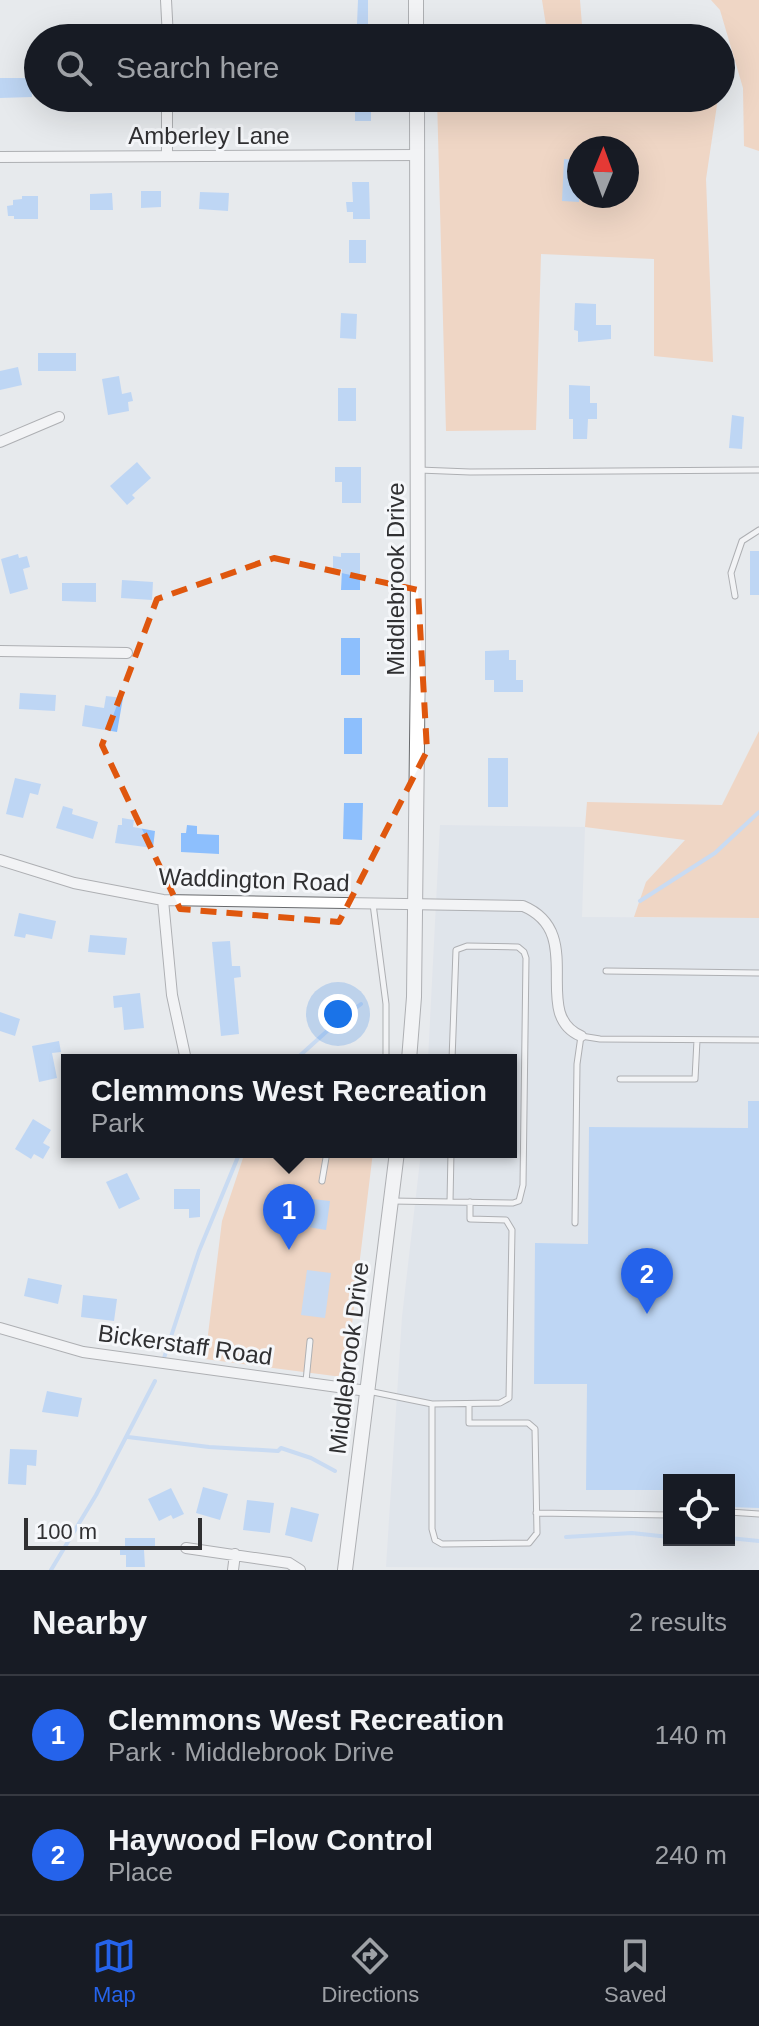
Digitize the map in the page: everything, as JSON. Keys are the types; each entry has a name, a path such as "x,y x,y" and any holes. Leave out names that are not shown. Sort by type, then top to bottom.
{"street":[{"path":"166,0 167,24"},
{"path":"416,0 416,24"},
{"path":"167,112 167,155"},
{"name":"Middlebrook Drive","path":"409,1054 414,997 415,903 417,112"},
{"name":"Amberley Lane","path":"0,157 418,155"},
{"path":"0,442 59,417"},
{"path":"0,651 127,653"},
{"name":"Waddington Road","path":"0,860 74,883 163,900 515,904 538,914 556,942 558,1007 570,1031 581,1036"},
{"path":"163,900 168,968 185,1054"},
{"name":"Middlebrook Drive","path":"345,1570 396,1158"},
{"name":"Bickerstaff Road","path":"0,1328 83,1352 367,1391"},
{"path":"186,1548 289,1563 300,1570"},
{"path":"233,1570 235,1554"}],"lane":[{"path":"418,470 759,470"},
{"path":"735,596 731,573 742,541 759,530"},
{"path":"373,903 386,1004 386,1054"},
{"path":"391,1201 519,1201 526,958 518,947 467,946 456,950 452,1054"},
{"path":"606,971 759,973"},
{"path":"575,1223 577,1064 581,1036 600,1039 759,1040"},
{"path":"620,1079 695,1079 697,1040"},
{"path":"322,1181 326,1158"},
{"path":"450,1202 451,1158"},
{"path":"367,1391 432,1404 500,1403 509,1398 512,1230 508,1222 470,1219 470,1202"},
{"path":"306,1382 310,1341"},
{"path":"432,1404 432,1529 435,1540 442,1544 529,1543 537,1533 535,1429 528,1423 469,1423 469,1404"},
{"path":"735,1512 759,1514"},
{"path":"536,1513 663,1515"}],"highlighted area":[{"path":"274,558 418,590 427,751 339,922 180,909 102,745 157,599"}],"shaded area":[{"path":"542,0 580,0 582,24 546,24"},
{"path":"711,0 759,0 759,151 744,146 743,88 735,61 735,24 724,24 720,10"},
{"path":"437,112 716,112 706,179 713,362 654,356 654,259 541,254 536,430 446,431"},
{"path":"759,731 759,918 634,917 646,882 685,840 585,827 587,802 722,805"},
{"path":"440,825 585,827 582,917 759,918 759,1570 386,1567 402,1317 420,1158 517,1158 517,1054 428,1054"},
{"path":"243,1158 372,1158 347,1365 342,1377 205,1359 222,1221"}],"water":[{"path":"307,1270 331,1273 325,1318 301,1315"}],"building":[{"path":"358,0 368,0 368,24 357,24"},
{"path":"0,78 24,78 24,97 0,98"},
{"path":"355,112 371,112 371,121 355,121"},
{"path":"564,159 567,159 567,201 562,201"},
{"path":"352,182 369,182 370,219 353,219 353,212 347,212 346,202 353,202"},
{"path":"141,191 161,191 161,207 141,208"},
{"path":"200,192 229,193 228,211 199,209"},
{"path":"112,193 113,210 90,210 90,194"},
{"path":"22,196 38,196 38,219 8,216 7,206 13,205 13,200 22,199"},
{"path":"349,240 366,240 366,263 349,263"},
{"path":"575,303 596,304 596,325 611,325 611,339 578,342 578,331 574,330"},
{"path":"341,313 357,314 356,339 340,338"},
{"path":"38,353 76,353 76,371 38,371"},
{"path":"18,367 22,385 0,390 0,371"},
{"path":"119,376 122,394 131,392 133,401 128,402 129,411 108,415 102,379"},
{"path":"569,385 590,386 590,403 597,403 597,419 588,419 587,439 573,439 573,419 569,419"},
{"path":"338,388 356,388 356,421 338,421"},
{"path":"732,415 744,417 742,449 729,448"},
{"path":"137,462 151,478 132,495 135,498 127,505 110,486"},
{"path":"335,467 361,467 361,503 342,503 342,482 335,482"},
{"path":"750,551 759,551 759,595 750,595"},
{"path":"341,553 360,553 360,590 341,590 342,569 333,568 333,556 341,557"},
{"path":"18,554 19,558 27,556 30,567 23,569 28,589 10,594 1,559"},
{"path":"122,580 153,582 152,600 121,598"},
{"path":"62,583 96,583 96,602 62,601"},
{"path":"341,638 360,638 360,675 341,675"},
{"path":"509,650 509,660 516,660 516,680 523,680 523,692 494,692 494,680 485,680 485,651"},
{"path":"20,693 56,695 55,711 19,709"},
{"path":"106,696 123,698 117,732 82,726 85,705 104,708"},
{"path":"344,718 362,718 362,754 344,754"},
{"path":"488,758 508,758 508,807 488,807"},
{"path":"15,778 41,784 38,795 30,793 23,818 6,814"},
{"path":"344,803 363,803 362,840 343,839"},
{"path":"63,806 73,809 72,814 98,822 93,839 56,828"},
{"path":"122,818 134,820 133,827 155,831 153,848 115,843"},
{"path":"187,825 197,826 197,834 219,835 219,854 181,852 181,833 186,833"},
{"path":"19,913 56,921 52,939 26,934 25,938 14,936"},
{"path":"90,935 127,938 125,955 88,952"},
{"path":"230,941 232,966 240,966 241,977 234,978 239,1034 221,1036 212,942"},
{"path":"140,993 144,1028 124,1030 122,1007 114,1008 113,996"},
{"path":"0,1012 20,1019 15,1036 0,1031"},
{"path":"59,1041 61,1052 52,1053 57,1078 39,1082 32,1046"},
{"path":"748,1101 759,1101 759,1508 735,1507 735,1474 663,1474 663,1490 586,1490 587,1384 534,1384 535,1243 588,1244 589,1127 748,1128"},
{"path":"33,1119 51,1130 43,1143 50,1147 43,1159 34,1154 31,1159 15,1149"},
{"path":"127,1173 140,1199 119,1209 106,1182"},
{"path":"174,1189 200,1189 200,1217 189,1218 189,1209 174,1209"},
{"path":"312,1199 330,1201 326,1230 308,1227"},
{"path":"28,1278 62,1285 58,1304 24,1296"},
{"path":"83,1295 117,1299 114,1321 81,1317"},
{"path":"47,1391 82,1398 78,1417 42,1412"},
{"path":"10,1449 37,1450 36,1466 27,1465 26,1485 8,1484"},
{"path":"203,1487 228,1494 220,1520 196,1513"},
{"path":"171,1488 184,1514 173,1519 171,1515 159,1521 148,1499"},
{"path":"247,1500 274,1503 270,1533 243,1530"},
{"path":"291,1507 319,1514 312,1542 285,1535"},
{"path":"125,1538 155,1538 155,1550 144,1550 145,1567 126,1567 126,1555 120,1555 120,1546 125,1546"}],"waterway":[{"path":"640,901 715,853 759,812"},
{"path":"302,1054 361,1004"},
{"path":"164,1358 199,1251 238,1158"},
{"path":"51,1570 96,1495 155,1381"},
{"path":"128,1437 209,1447 278,1451 281,1448 311,1458 335,1471"},
{"path":"566,1537 632,1533 663,1536"},
{"path":"735,1539 759,1541"}],"place":[{"name":"Clemmons West Recreation","path":"289,1250"},
{"name":"Haywood Flow Control","path":"647,1314"}]}
